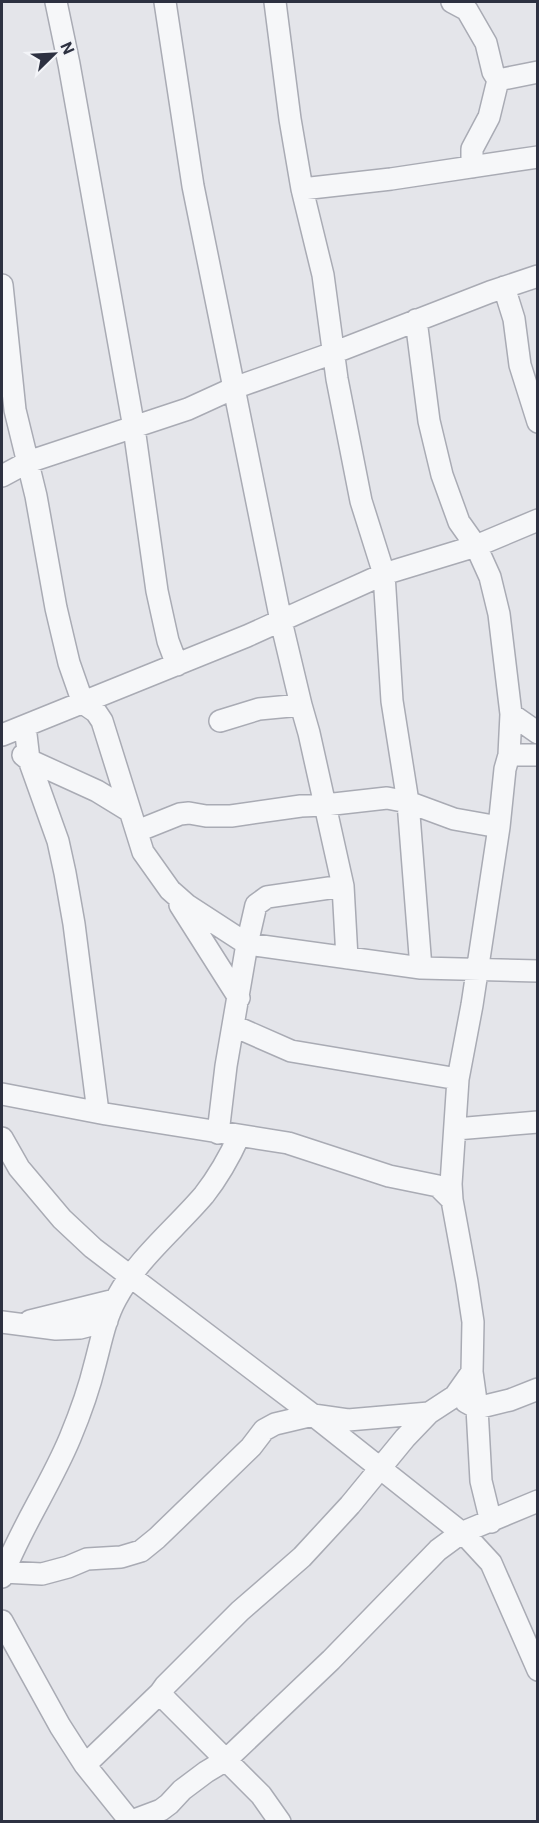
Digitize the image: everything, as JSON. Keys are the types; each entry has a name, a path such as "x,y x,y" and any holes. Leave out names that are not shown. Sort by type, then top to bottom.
{"street":[{"path":"56,2 134,428 157,591 168,641 177,665"},
{"path":"165,2 193,186 281,621 343,886 347,958"},
{"path":"275,2 290,119 302,189 323,275 333,353 361,501 384,574 392,701 408,802 421,968"},
{"path":"452,2 467,10 486,43 493,72 498,80 489,117 472,149 472,167"},
{"path":"498,80 537,72"},
{"path":"302,189 537,157"},
{"path":"2,476 28,462 188,409 234,388 537,276"},
{"path":"2,285 15,410 28,462 69,663 83,703 96,712 102,721 143,852 239,998"},
{"path":"504,287 514,319 520,365 537,422"},
{"path":"416,320 429,421 442,475 459,522 476,546 490,577 499,614 511,714 509,755 458,1079 455,1106 456,1129 447,1186 473,1322 472,1372 477,1408 481,1481 491,1522"},
{"path":"499,827 454,819 408,802 387,798 325,806 301,806 231,816 180,814 146,828 97,791 30,760 2,735 177,665 384,574 476,546 537,520"},
{"path":"220,721 259,709 301,705"},
{"path":"511,714 537,733"},
{"path":"24,726 30,760 58,841 65,873 74,924 98,1112"},
{"path":"509,755 537,755"},
{"path":"343,886 267,897 256,905 226,1066 229,1134 227,1160 204,1194 146,1254 115,1300 71,1437 54,1474 10,1553 2,1574 42,1574 87,1559 121,1557 141,1551 251,1447 264,1430 275,1424 313,1415 348,1420 429,1413"},
{"path":"170,890 202,916 247,944 421,968 537,971"},
{"path":"234,1026 291,1051 458,1079"},
{"path":"2,1094 288,1143 389,1176 447,1186"},
{"path":"456,1129 537,1122"},
{"path":"2,1138 19,1168 62,1219 93,1248 313,1415 484,1553 492,1563 537,1670"},
{"path":"10,1324 115,1300"},
{"path":"10,1324 56,1329 80,1328 107,1321"},
{"path":"80,1328 99,1346"},
{"path":"85,1765 160,1693 206,1643 302,1557 350,1505 405,1438 429,1413 454,1396 472,1372"},
{"path":"454,1396 477,1408 510,1400 537,1389"},
{"path":"2,1621 60,1726 85,1765 129,1821 161,1810 182,1790 226,1760 331,1660 438,1550 461,1533 537,1501"},
{"path":"160,1693 261,1795 280,1821"}]}
